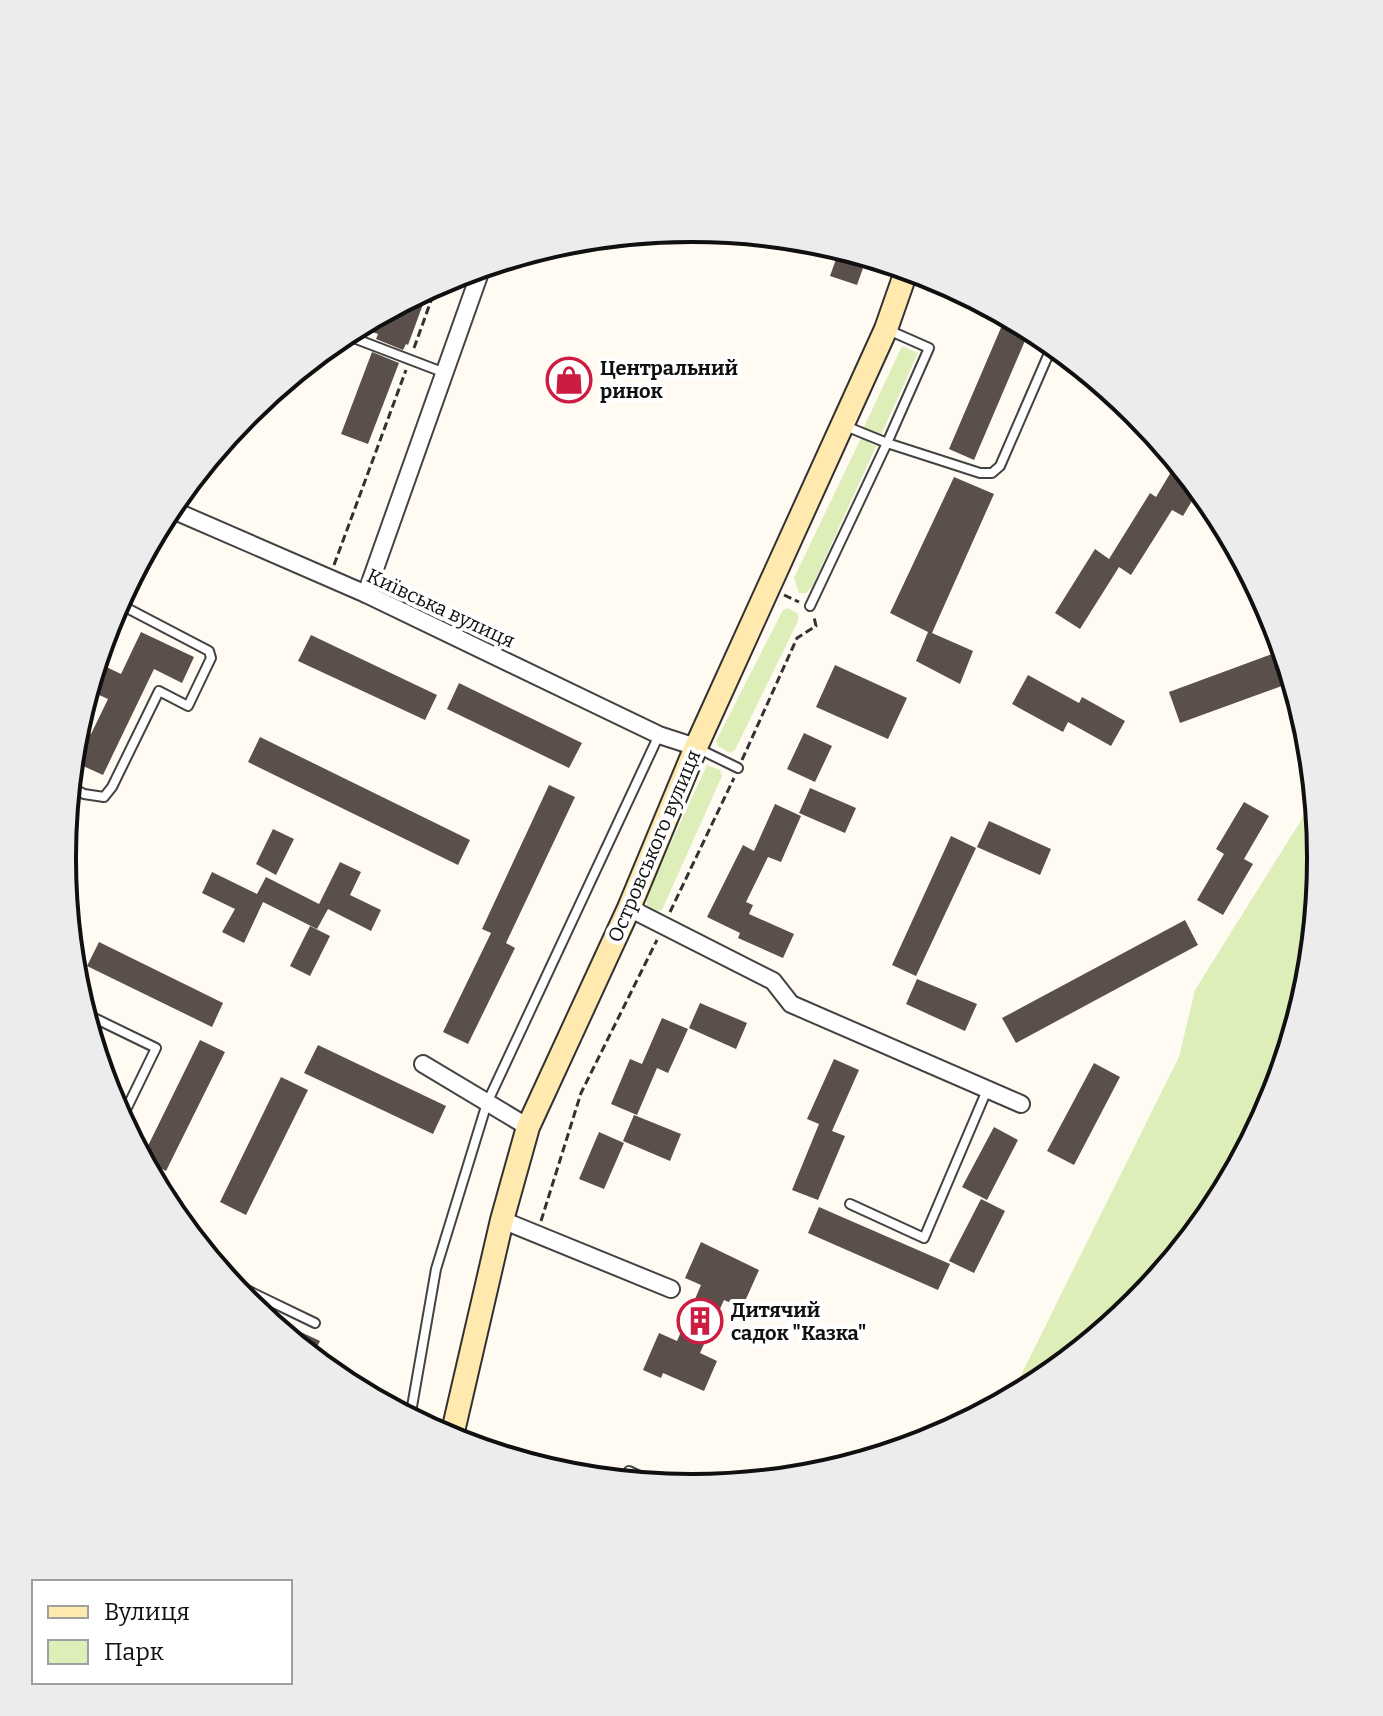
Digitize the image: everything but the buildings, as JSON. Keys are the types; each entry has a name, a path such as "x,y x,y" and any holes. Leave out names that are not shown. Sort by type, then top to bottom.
{"main road":[{"name":"Островського вулиця","path":"454,1426 502,1220 528,1127 629,908 696,747 886,329 903,280"}],"street":[{"path":"366,594 477,281"},
{"name":"Київська вулиця","path":"181,514 366,594 659,735 696,747"},
{"path":"629,908 773,981 791,1004 1021,1104"},
{"path":"423,1064 528,1127"},
{"path":"502,1220 671,1289"}],"lane":[{"path":"810,606 929,348 886,329"},
{"path":"359,340 445,373"},
{"path":"843,424 887,443 980,473 992,473 1000,466 1048,357"},
{"path":"80,792 104,797 112,787 159,691 188,706 211,658 209,651 129,609"},
{"path":"412,1406 436,1269 487,1103 659,735"},
{"path":"696,747 738,768"},
{"path":"98,1020 156,1048 128,1105"},
{"path":"850,1204 924,1238 987,1089"},
{"path":"259,1296 315,1323"}],"path":[{"path":"329,578 431,300"},
{"path":"538,1233 581,1093 663,927 797,638 816,626 810,606 769,589"}],"green space":[{"path":"902,346 918,353 881,435 864,427"},
{"path":"861,438 876,446 812,587 806,593 799,593 794,578"},
{"path":"788,608 798,614 798,621 735,750 730,753 718,746 716,741 783,610"},
{"path":"707,765 720,770 722,776 662,910 653,912 647,905 646,897"},
{"path":"1306,813 1306,898 1295,978 1274,1056 1244,1130 1203,1200 1154,1264 1097,1321 1019,1379 1179,1057 1195,990"}],"place":[{"name":"Центральний ринок","path":"569,380"},
{"name":"Дитячий садок \"Казка\"","path":"700,1321"}]}
